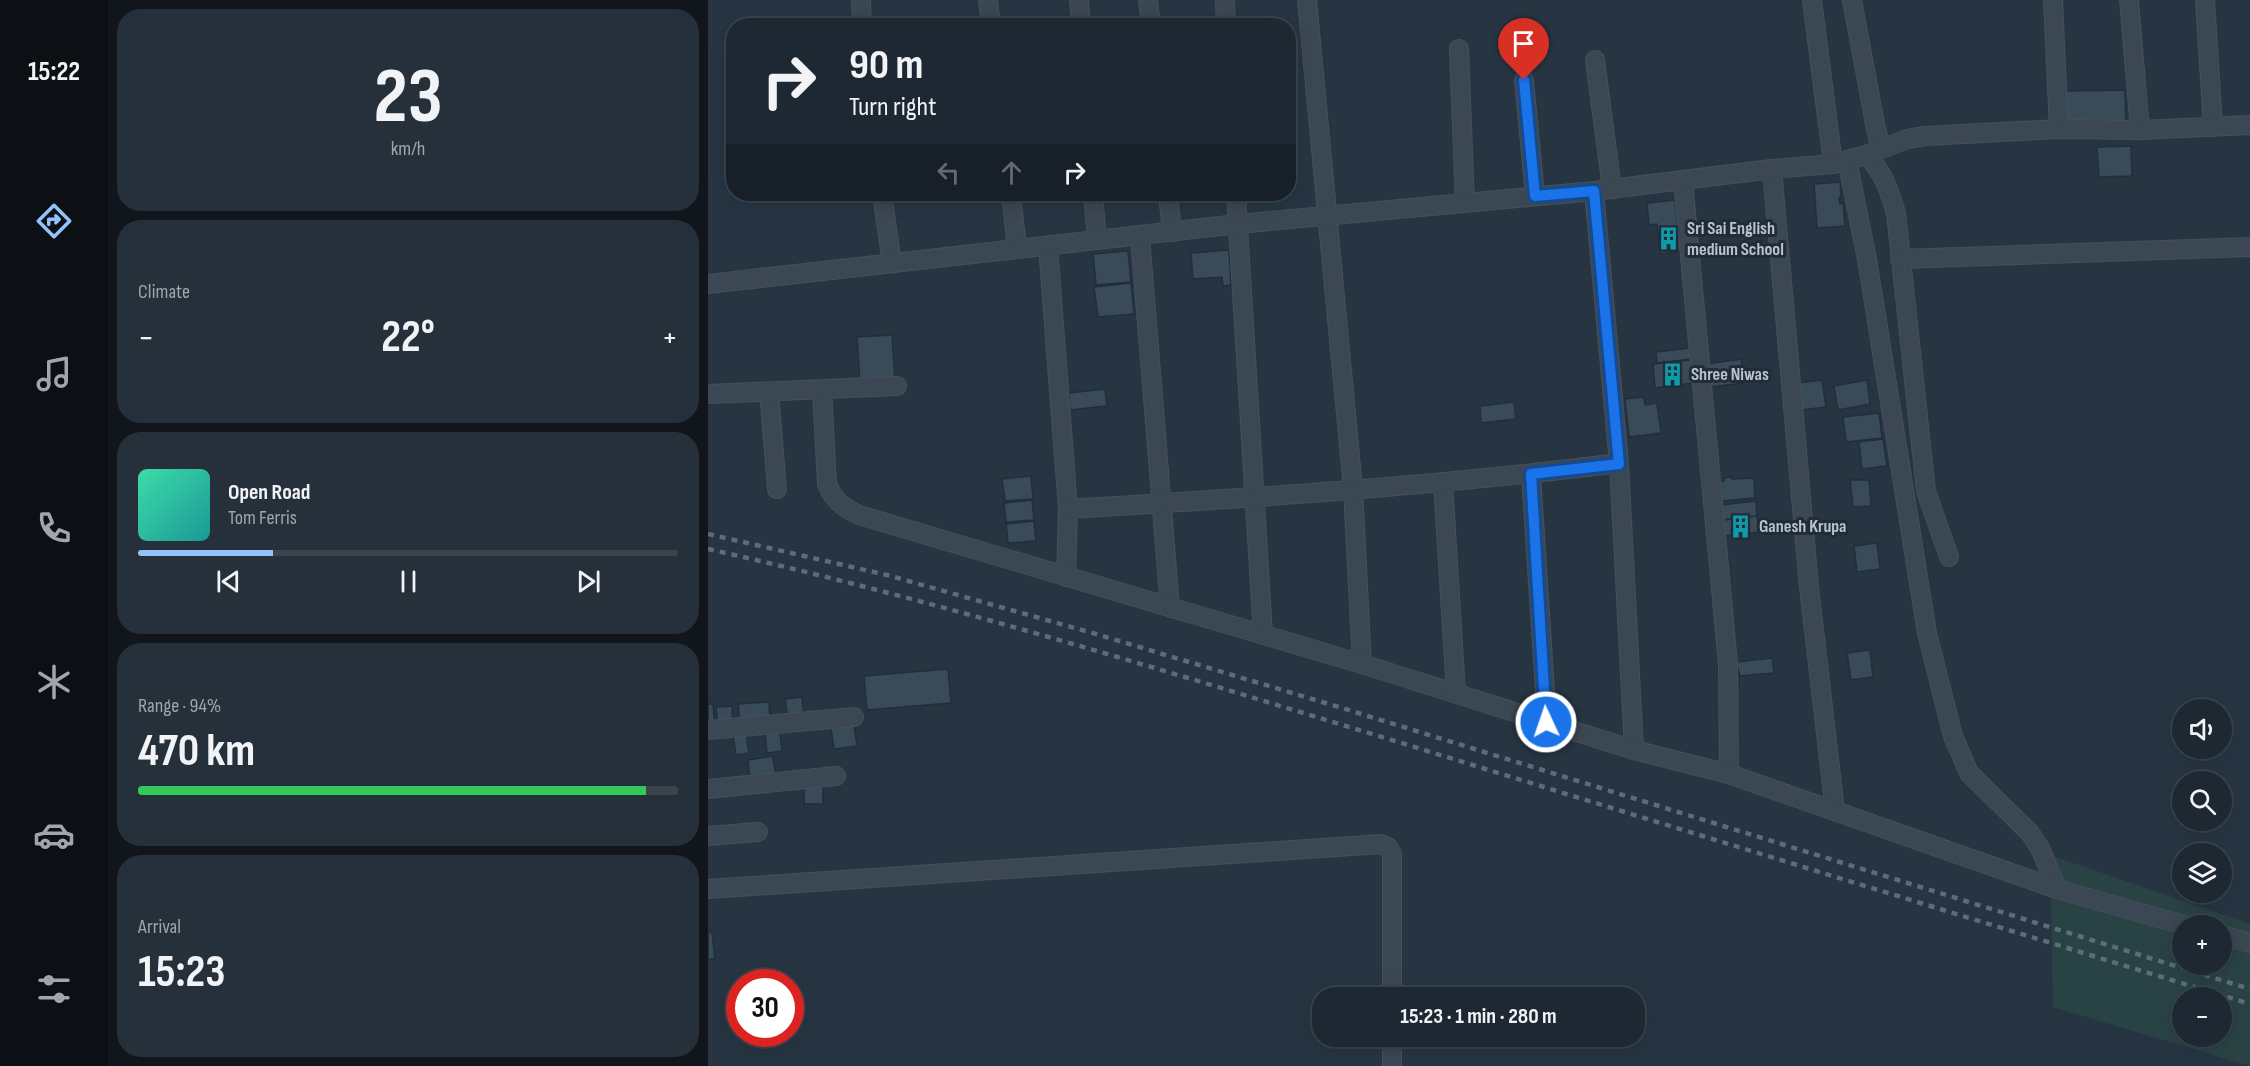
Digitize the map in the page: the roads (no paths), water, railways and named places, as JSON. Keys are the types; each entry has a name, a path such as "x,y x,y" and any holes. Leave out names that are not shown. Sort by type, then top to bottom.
{"street":[{"path":"861,0 862,18"},
{"path":"988,0 990,18"},
{"path":"1079,0 1080,18"},
{"path":"1148,0 1150,18"},
{"path":"1225,0 1226,18"},
{"path":"1307,0 1353,488 1362,664"},
{"path":"1812,0 1840,162 1867,259 1927,633 1953,735 1969,773 2019,821 2035,840 2057,890"},
{"path":"1852,0 1875,124 1874,152 1896,213 1926,491 1949,557"},
{"path":"2053,0 2059,129"},
{"path":"2128,0 2140,130"},
{"path":"2205,0 2212,127"},
{"path":"1459,49 1465,203"},
{"path":"1595,60 1634,750"},
{"path":"1524,80 1535,196"},
{"path":"708,284 1238,224 1683,182 1840,162 1907,139 1926,136 2059,129 2140,130 2250,125"},
{"path":"1772,169 1809,587 1834,811"},
{"path":"1683,182 1728,664 1729,774"},
{"path":"883,201 892,263"},
{"path":"1012,201 1017,249"},
{"path":"1094,201 1097,240"},
{"path":"1169,201 1172,232"},
{"path":"1236,201 1263,635"},
{"path":"1140,236 1170,608"},
{"path":"1048,246 1068,509 1066,577"},
{"path":"1900,259 2250,247"},
{"path":"708,394 897,386"},
{"path":"822,390 827,484 830,492 846,509 859,515 1362,664 1634,750 1729,774 2057,890 2172,922"},
{"path":"769,392 777,489"},
{"path":"1068,509 1254,498 1619,464"},
{"path":"1531,474 1546,722"},
{"path":"1443,482 1456,693"},
{"path":"708,730 854,717"},
{"path":"708,789 836,776"},
{"path":"708,836 758,832"},
{"path":"708,889 1382,844 1388,847 1392,854 1393,864 1392,987"},
{"path":"2232,938 2250,943"},
{"path":"1392,1047 1392,1066"}],"railway":[{"path":"708,534 887,575 1096,634 2250,989"},
{"path":"708,549 885,592 1147,666 2250,1004"}],"place":[{"name":"Sri Sai English medium School","path":"1669,238"},
{"name":"Shree Niwas","path":"1673,374"},
{"name":"Ganesh Krupa","path":"1741,526"}]}
